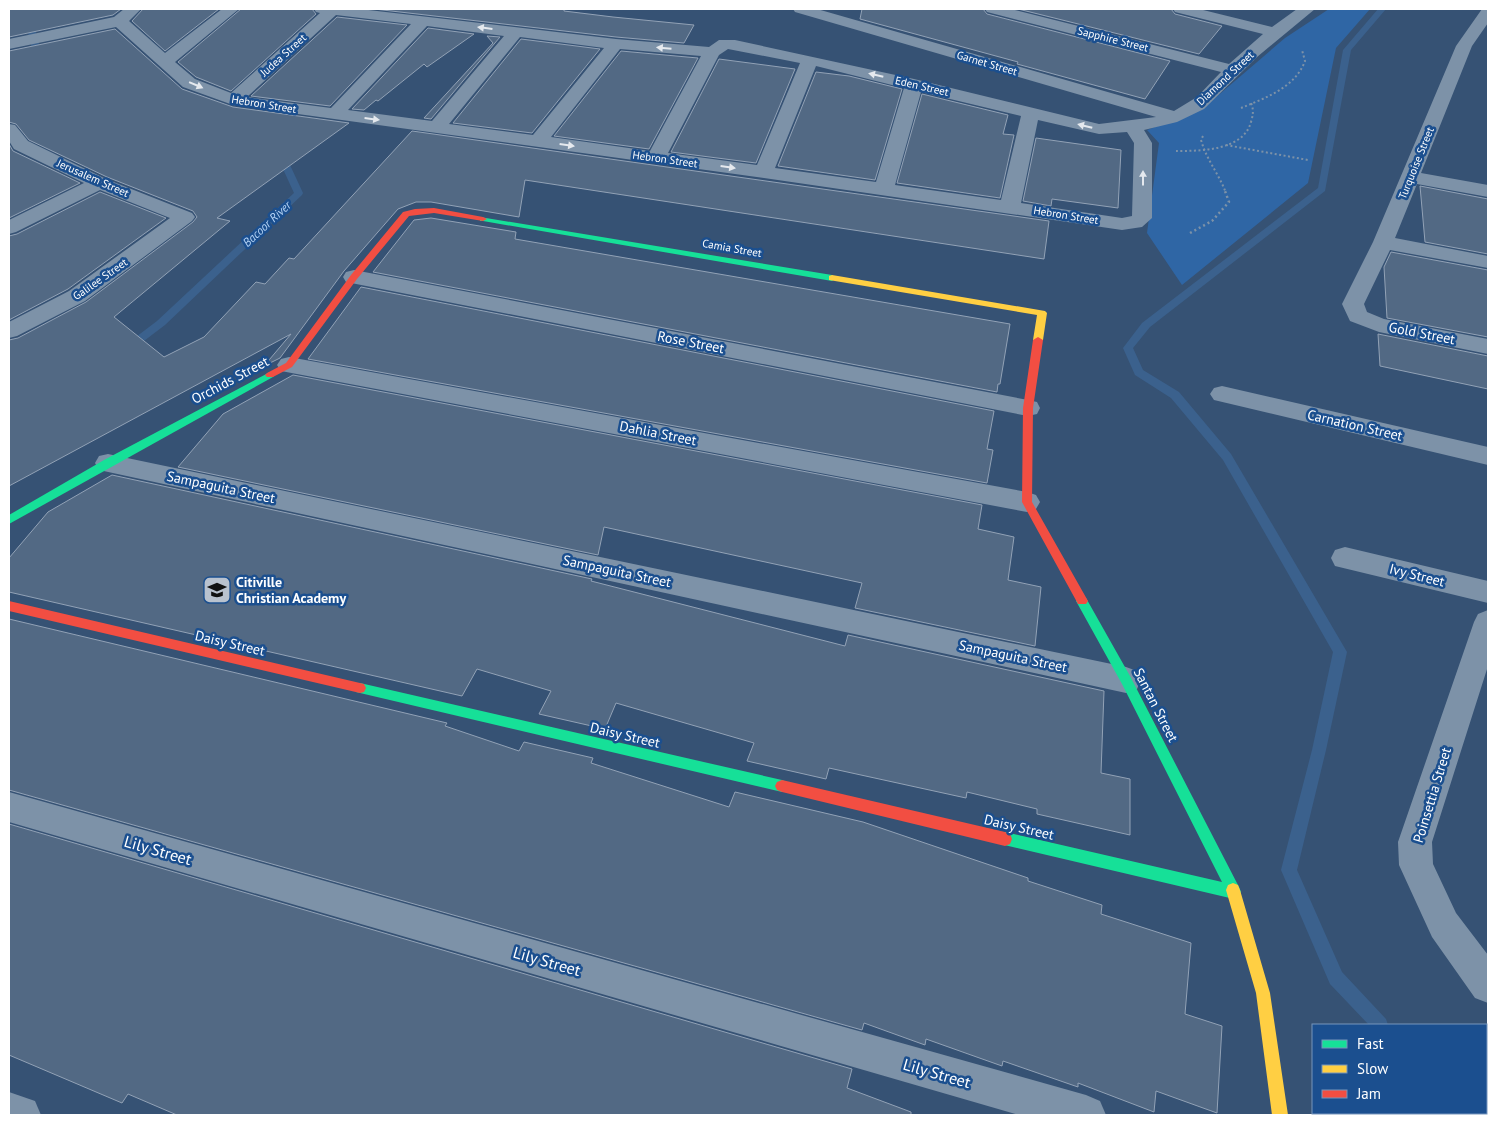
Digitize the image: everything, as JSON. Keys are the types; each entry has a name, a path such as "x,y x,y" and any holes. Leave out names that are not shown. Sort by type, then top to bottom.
{"street":[{"path":"9,44 118,21 134,9"},
{"path":"165,62 231,9"},
{"path":"327,9 616,44 712,52 656,158"},
{"name":"Judea Street","path":"233,100 327,9"},
{"name":"Garnet Street","path":"801,9 1173,116"},
{"name":"Sapphire Street","path":"993,9 1232,70"},
{"path":"1181,9 1278,30"},
{"name":"Diamond Street","path":"1133,128 1191,110 1210,96 1232,70 1278,30 1307,9"},
{"name":"Turquoise Street","path":"1358,316 1352,304 1383,242 1411,177 1488,12"},
{"path":"335,114 424,20"},
{"name":"Hebron Street","path":"118,21 189,83 233,100 1010,206 1122,224 1135,223 1142,218 1143,146 1133,128"},
{"path":"437,127 516,32"},
{"path":"538,141 616,44"},
{"name":"Eden Street","path":"712,52 725,44 735,45 810,60 1099,129 1133,128"},
{"path":"764,172 810,60"},
{"path":"884,189 914,84"},
{"path":"1010,206 1031,112"},
{"name":"Jerusalem Street","path":"9,129 15,147 99,183 185,216"},
{"path":"1411,177 1488,191"},
{"path":"9,228 99,183"},
{"name":"Orchids Street","path":"9,520 108,463 289,365 354,277 406,214 417,210"},
{"name":"Camia Street","path":"417,210 431,210 1042,312"},
{"name":"Galilee Street","path":"9,331 77,296 185,216"},
{"path":"1383,242 1488,262"},
{"name":"Rose Street","path":"354,277 1028,408"},
{"name":"Santan Street","path":"1042,312 1028,408 1027,502 1126,680 1234,892 1263,993 1280,1115"},
{"name":"Gold Street","path":"1358,316 1378,325 1488,346"},
{"name":"Dahlia Street","path":"289,365 1027,502"},
{"name":"Carnation Street","path":"1222,394 1488,456"},
{"name":"Sampaguita Street","path":"108,463 1126,680"},
{"name":"Ivy Street","path":"1346,558 1488,592"},
{"name":"Daisy Street","path":"9,606 1234,892"},
{"name":"Poinsettia Street","path":"1488,622 1415,842 1416,865 1444,925 1488,985"},
{"name":"Lily Street","path":"9,807 1086,1115"},
{"path":"9,1111 21,1115"}],"path":[{"path":"1236,110 1275,92 1299,76 1305,61 1302,46 1294,35 1278,30"},
{"path":"1143,146 1167,151 1204,150 1226,145 1240,139 1252,125 1253,107 1251,104"},
{"path":"1190,233 1212,221 1229,202 1219,175 1206,158 1201,140 1204,133"},
{"path":"1226,145 1308,160"}],"shaded area":[{"path":"1329,9 1370,9 1336,48 1308,183 1182,285 1147,233 1159,143 1147,130 1201,110 1285,38"}],"building":[{"path":"9,9 121,9 113,15 9,37"},
{"path":"143,9 219,9 165,51 132,21"},
{"path":"241,9 312,9 316,14 231,91 196,77 178,62"},
{"path":"374,9 564,9 564,11 694,25 684,43"},
{"path":"862,9 983,9 987,14 1170,61 1145,99 860,19"},
{"path":"1018,9 1171,9 1175,14 1222,26 1199,54"},
{"path":"337,17 407,25 330,106 251,96"},
{"path":"428,28 474,34 427,67 424,64 364,110 352,109"},
{"path":"115,29 182,89 233,107 349,123 217,218 230,221 114,317 164,357 204,337 256,282 265,284 289,258 294,259 412,131 1049,221 1044,259 525,180 519,217 431,202 416,202 398,209 344,271 280,358 264,366 291,334 9,486 9,340 18,338 86,302 193,222 197,217 193,211 107,177 29,140 16,124 9,122 9,51"},
{"path":"487,36 500,37 431,119 424,118 493,43"},
{"path":"521,39 600,49 532,133 453,123"},
{"path":"621,51 698,58 649,149 554,136"},
{"path":"719,59 795,69 756,163 671,152"},
{"path":"816,72 849,76 902,89 875,180 778,166"},
{"path":"922,94 1008,115 1003,134 1014,135 1000,198 897,183"},
{"path":"1036,138 1121,150 1118,208 1052,199 1051,206 1023,201"},
{"path":"9,144 13,151 80,183 9,218"},
{"path":"1420,186 1488,199 1488,254 1425,242"},
{"path":"100,192 166,218 68,289 9,320 9,236 17,234"},
{"path":"431,218 516,232 515,239 1010,324 1000,384 998,384 997,392 373,272 414,220"},
{"path":"1391,252 1488,270 1488,337 1387,318 1384,267"},
{"path":"361,287 994,411 987,449 993,450 987,483 308,359"},
{"path":"1378,334 1488,356 1488,389 1380,366"},
{"path":"293,375 982,505 978,529 1014,537 1008,580 1041,587 1035,646 855,608 862,583 604,527 598,555 178,467 223,414"},
{"path":"112,475 592,579 591,581 845,646 848,635 1104,691 1101,773 1130,779 1130,835 1037,814 1037,809 967,792 966,798 829,768 826,779 747,761 754,743 616,703 605,729 539,714 551,691 477,669 462,696 9,592 9,558 48,512"},
{"path":"9,619 447,723 445,726 519,751 524,742 593,758 591,763 729,807 735,792 863,822 1028,878 1028,881 1102,905 1101,914 1191,943 1185,1014 1222,1026 1217,1113 1156,1091 1154,1112 1078,1083 1078,1087 1003,1061 1002,1066 926,1039 925,1045 864,1023 862,1030 9,790"},
{"path":"9,824 852,1069 847,1088 911,1112 911,1115 177,1115 128,1094 122,1103 9,1055"}],"waterway":[{"name":"Bacoor River","path":"46,59 36,49 30,24 51,9"},
{"path":"1379,1024 1336,978 1289,870 1319,750 1340,652 1227,457 1175,395 1139,372 1128,348 1146,325 1322,189 1347,50 1382,9"},
{"name":"Bacoor River","path":"128,348 161,323 299,193 287,167 272,163"}],"traffic: fast":[{"path":"483,219 832,278"},
{"path":"9,520 108,463 270,375"},
{"path":"1082,601 1126,680 1233,890"},
{"path":"360,688 782,786"},
{"path":"1005,839 1234,892"}],"traffic: slow":[{"path":"832,278 1042,313 1038,340"},
{"path":"1233,890 1263,993 1280,1115"}],"traffic: jam":[{"path":"270,375 289,365 354,277 406,214 425,210 483,219"},
{"path":"1038,340 1028,408 1027,502 1082,601"},
{"path":"9,606 360,688"},
{"path":"782,786 1005,839"}],"place":[{"name":"Citiville Christian Academy","path":"217,590"}]}
